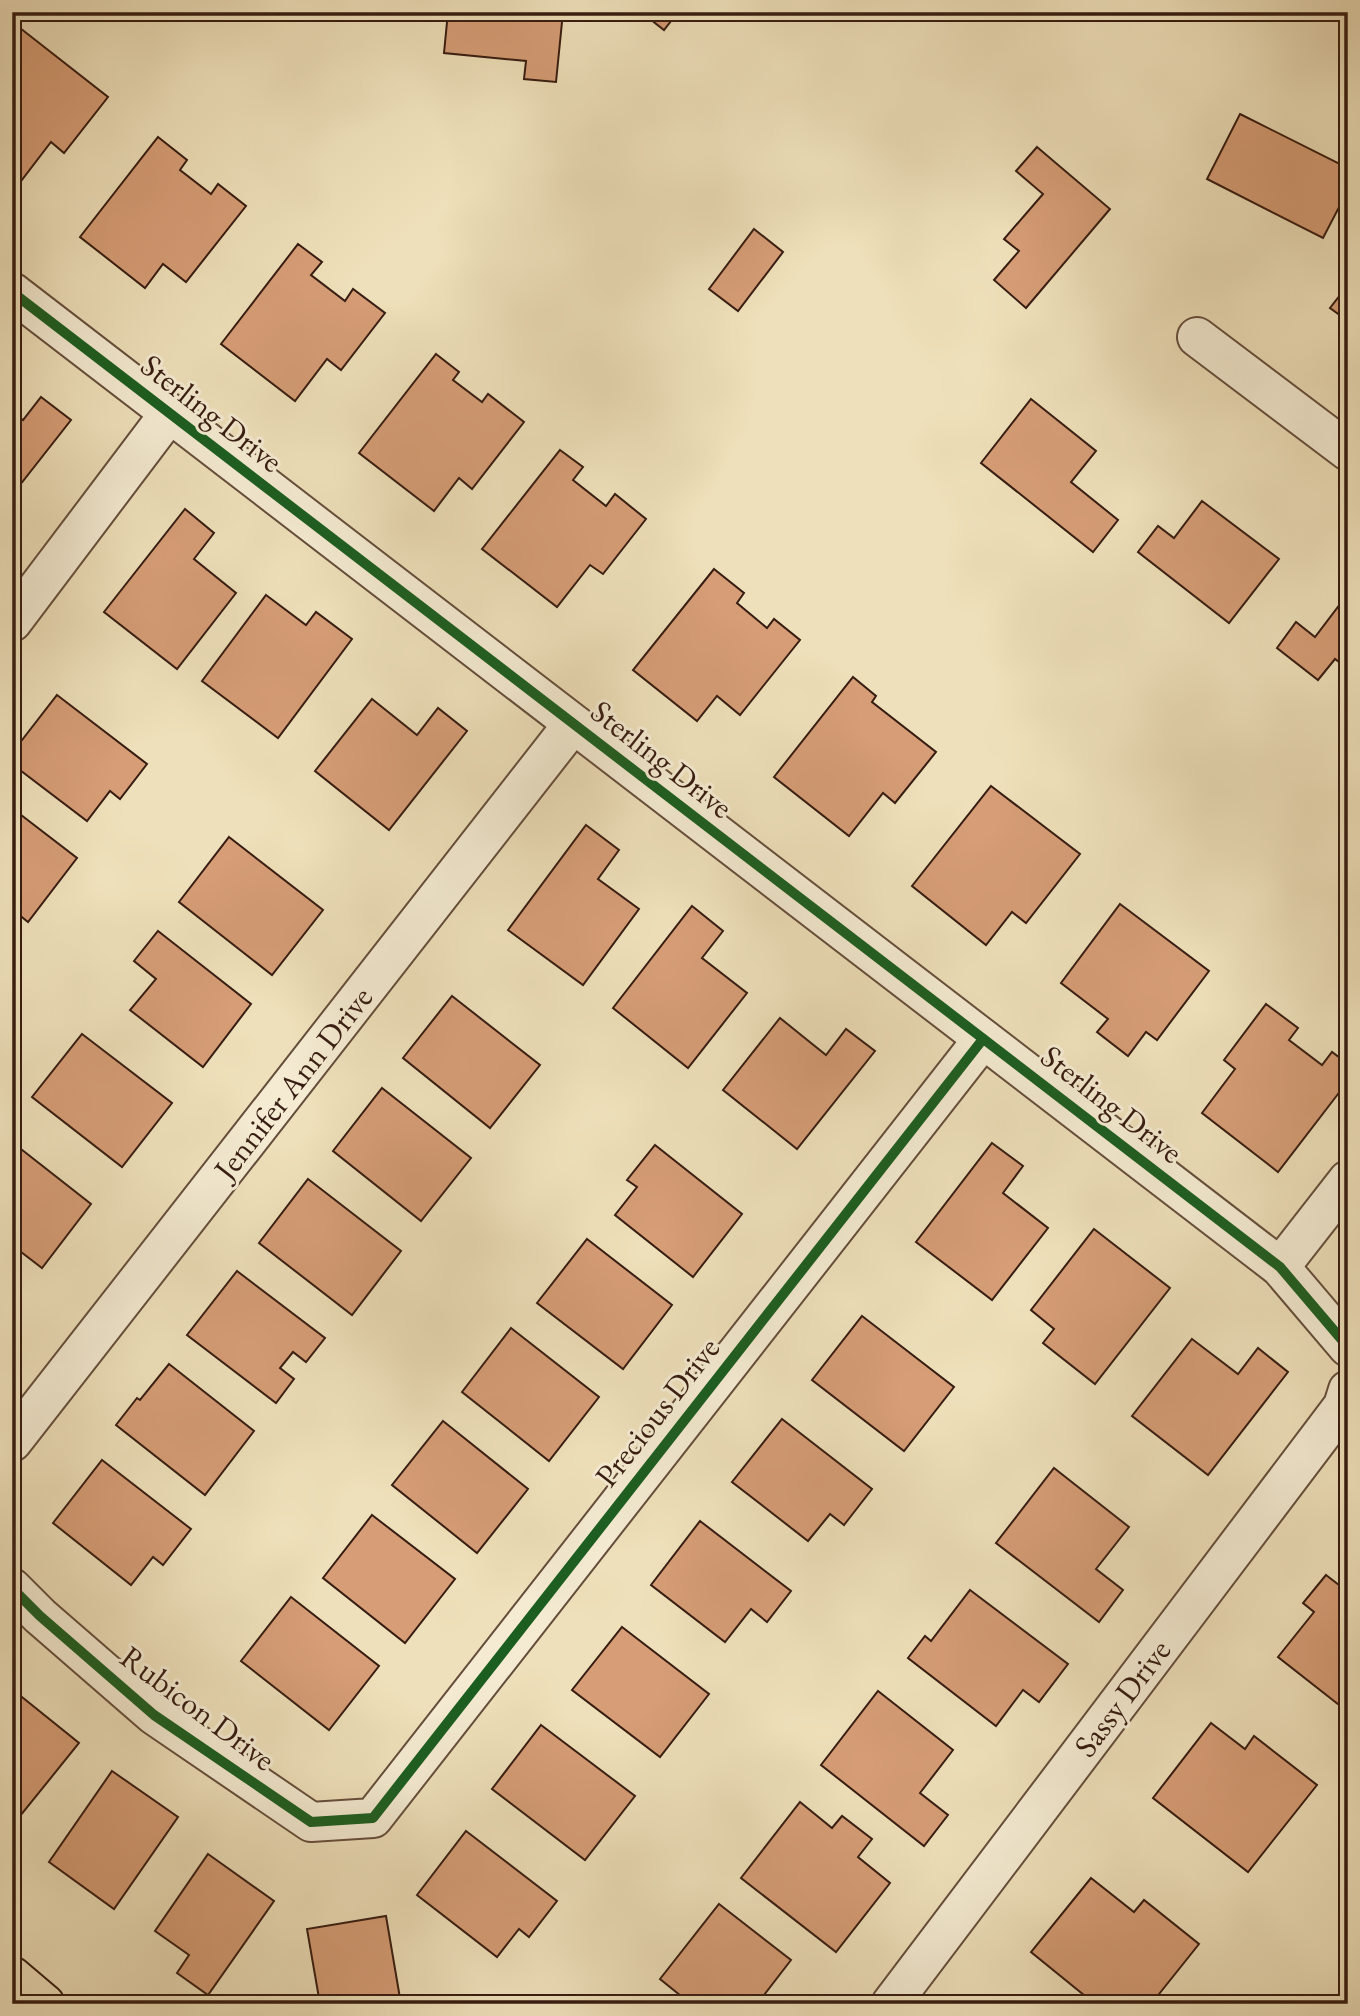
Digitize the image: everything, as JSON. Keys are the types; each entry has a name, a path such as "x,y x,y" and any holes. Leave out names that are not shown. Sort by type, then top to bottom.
{"main road":[{"path":"12,1976 45,2004"}],"street":[{"name":"Sterling Drive","path":"12,292 1280,1266"},
{"path":"1197,337 1348,451"},
{"path":"12,622 169,414"},
{"name":"Jennifer Ann Drive","path":"12,1442 573,724"},
{"name":"Precious Drive","path":"373,1818 983,1039"},
{"path":"1348,1180 1280,1266 1348,1347"},
{"name":"Sassy Drive","path":"891,2004 1343,1406 1348,1390"},
{"name":"Rubicon Drive","path":"12,1588 40,1616 154,1715 311,1822 373,1818"}],"building":[{"path":"448,12 563,12 556,82 524,79 526,61 444,53"},
{"path":"641,12 678,12 664,30"},
{"path":"20,28 108,97 64,153 51,142 18,185 12,180 12,38"},
{"path":"1240,114 1348,168 1348,190 1323,238 1207,179"},
{"path":"158,137 187,160 180,170 211,194 218,184 246,206 186,282 163,264 145,288 80,237"},
{"path":"1037,147 1110,209 1026,308 994,280 1019,251 1004,239 1043,194 1016,171"},
{"path":"754,229 783,252 738,311 709,289"},
{"path":"298,244 322,262 311,275 345,301 353,289 385,313 341,370 327,359 295,401 221,344"},
{"path":"1348,285 1348,321 1330,308"},
{"path":"436,354 459,372 453,380 482,402 488,394 524,422 472,489 459,478 434,511 359,453"},
{"path":"41,397 71,420 12,495 12,412 23,420"},
{"path":"1031,399 1096,451 1071,482 1118,520 1093,552 981,463"},
{"path":"560,450 583,467 573,480 606,506 615,494 646,519 603,574 590,565 557,607 482,549"},
{"path":"1202,501 1279,559 1229,623 1138,552 1158,526 1174,538"},
{"path":"185,509 214,533 194,559 236,593 177,669 104,612"},
{"path":"714,569 744,593 737,603 767,628 774,619 800,640 740,715 717,696 697,721 633,670"},
{"path":"266,595 306,625 316,612 352,639 278,738 202,681"},
{"path":"1344,599 1348,602 1348,669 1335,659 1318,680 1277,648 1296,622 1315,637"},
{"path":"853,677 876,696 872,702 936,752 895,803 883,793 849,836 774,777"},
{"path":"57,695 147,764 120,799 110,791 87,821 12,764 12,753"},
{"path":"372,699 417,735 438,708 467,731 389,830 315,771"},
{"path":"991,786 1080,854 1026,923 1012,912 986,945 912,886"},
{"path":"12,808 77,858 28,922 12,909"},
{"path":"586,825 619,850 598,879 639,909 583,985 508,930"},
{"path":"229,837 323,910 272,975 179,902"},
{"path":"1120,904 1209,971 1157,1040 1146,1032 1128,1056 1097,1032 1108,1019 1061,983"},
{"path":"692,906 723,931 702,958 747,993 688,1068 613,1008"},
{"path":"158,931 251,1004 203,1067 130,1010 156,979 134,961"},
{"path":"452,996 540,1065 490,1128 403,1058"},
{"path":"1266,1004 1298,1028 1289,1040 1322,1065 1332,1052 1348,1064 1348,1081 1278,1172 1202,1113 1235,1069 1224,1060"},
{"path":"780,1018 826,1055 846,1029 875,1051 797,1149 723,1090"},
{"path":"82,1034 172,1103 122,1167 32,1097"},
{"path":"382,1088 471,1158 421,1221 333,1151"},
{"path":"12,1142 91,1204 42,1268 12,1245"},
{"path":"992,1143 1023,1166 1003,1193 1048,1228 992,1300 916,1242"},
{"path":"655,1145 742,1214 693,1277 615,1215 637,1187 627,1180"},
{"path":"308,1179 401,1251 352,1315 259,1243"},
{"path":"1094,1229 1170,1288 1095,1384 1043,1343 1054,1329 1031,1310"},
{"path":"587,1239 672,1305 623,1369 537,1303"},
{"path":"237,1271 325,1338 306,1362 293,1352 280,1368 294,1379 276,1403 187,1335"},
{"path":"862,1316 954,1387 904,1451 812,1380"},
{"path":"511,1328 599,1397 549,1461 462,1392"},
{"path":"1192,1339 1238,1374 1258,1348 1288,1372 1208,1475 1132,1416"},
{"path":"169,1364 254,1431 205,1495 116,1425"},
{"path":"782,1419 872,1489 844,1525 830,1514 808,1541 732,1482"},
{"path":"443,1421 528,1489 477,1553 392,1485"},
{"path":"102,1460 191,1529 163,1565 153,1557 131,1585 53,1523"},
{"path":"1054,1468 1129,1527 1096,1569 1123,1590 1099,1622 996,1543"},
{"path":"372,1515 455,1579 405,1643 323,1578"},
{"path":"700,1521 791,1591 767,1622 751,1609 725,1642 651,1585"},
{"path":"1326,1575 1348,1592 1348,1712 1278,1657 1314,1612 1303,1603"},
{"path":"970,1590 1068,1664 1039,1702 1023,1690 996,1726 908,1658 925,1636 931,1641"},
{"path":"291,1597 379,1666 329,1730 241,1661"},
{"path":"622,1627 709,1694 660,1757 572,1690"},
{"path":"878,1691 953,1750 920,1793 948,1815 924,1846 821,1765"},
{"path":"17,1693 79,1743 12,1826 12,1698"},
{"path":"1211,1723 1245,1749 1254,1736 1317,1785 1248,1872 1153,1798"},
{"path":"541,1725 635,1796 585,1860 492,1789"},
{"path":"112,1771 178,1817 114,1909 49,1862"},
{"path":"800,1802 832,1828 842,1816 872,1839 858,1857 890,1883 836,1952 741,1878"},
{"path":"466,1831 557,1901 529,1937 519,1929 497,1957 417,1895"},
{"path":"208,1854 274,1901 208,1995 177,1973 189,1955 155,1931"},
{"path":"1091,1878 1134,1912 1144,1900 1199,1944 1151,2004 1095,2004 1031,1952"},
{"path":"719,1904 791,1960 757,2004 691,2004 660,1979"},
{"path":"386,1916 401,2004 320,2004 307,1929"}],"cycle path":[{"path":"12,292 1280,1267 1348,1347"},
{"path":"12,1588 40,1616 154,1715 311,1822 373,1818 983,1039"}]}
